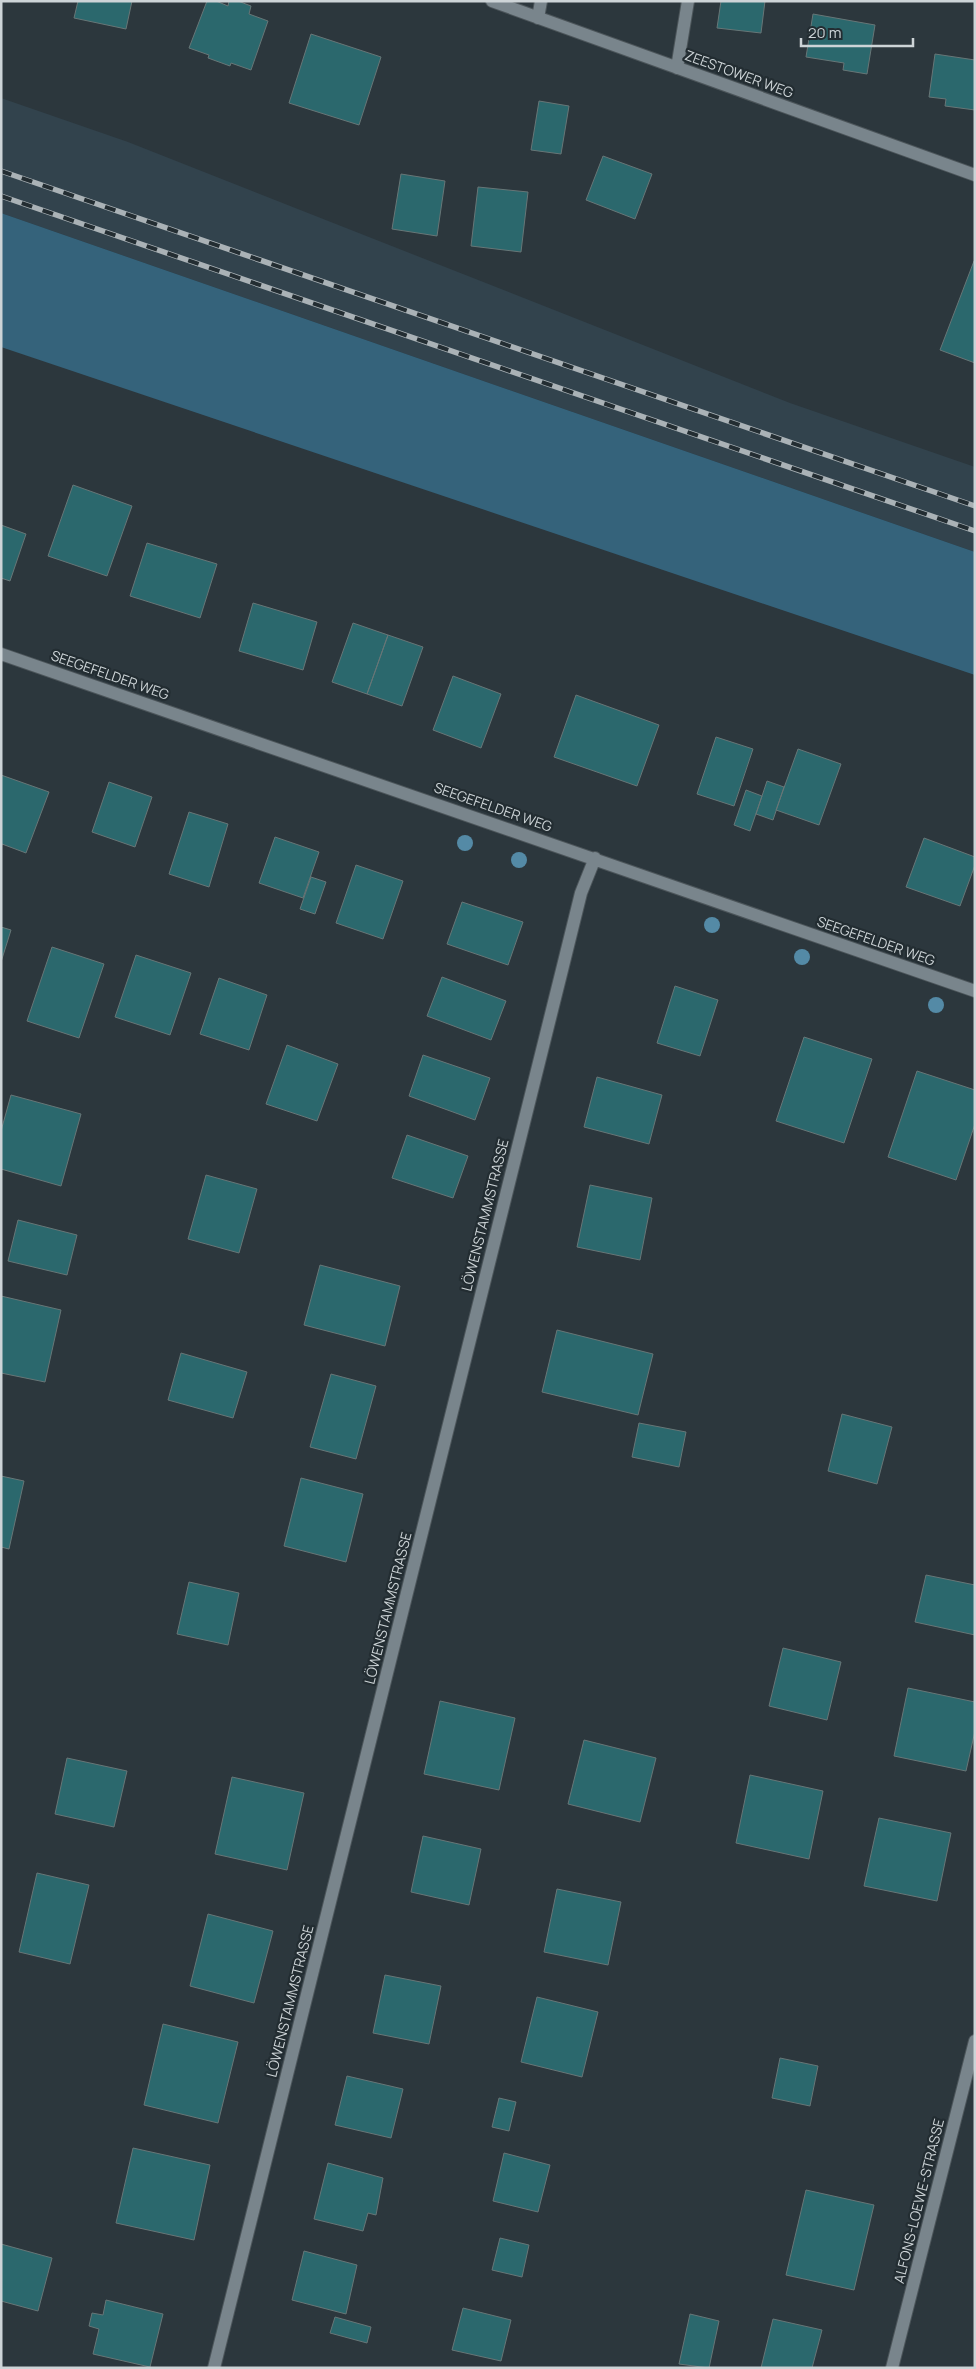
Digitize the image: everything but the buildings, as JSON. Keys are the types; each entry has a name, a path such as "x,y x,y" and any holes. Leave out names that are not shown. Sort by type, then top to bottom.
{"street":[{"name":"ZEESTOWER WEG","path":"492,1 975,174"},
{"path":"538,18 541,1"},
{"path":"677,68 688,1"},
{"name":"SEEGEFELDER WEG","path":"1,654 975,991"},
{"name":"LÖWENSTAMMSTRASSE","path":"214,2368 560,975 581,893 595,858"},
{"name":"ALFONS-LOEWE-STRASSE","path":"892,2368 975,2041"}],"shaded area":[{"path":"1,98 128,142 790,403 975,467 975,552 1,213"},
{"path":"1,213 975,552 975,675 1,347"}],"railway":[{"path":"1,171 975,506"},
{"path":"1,196 975,531"}]}
